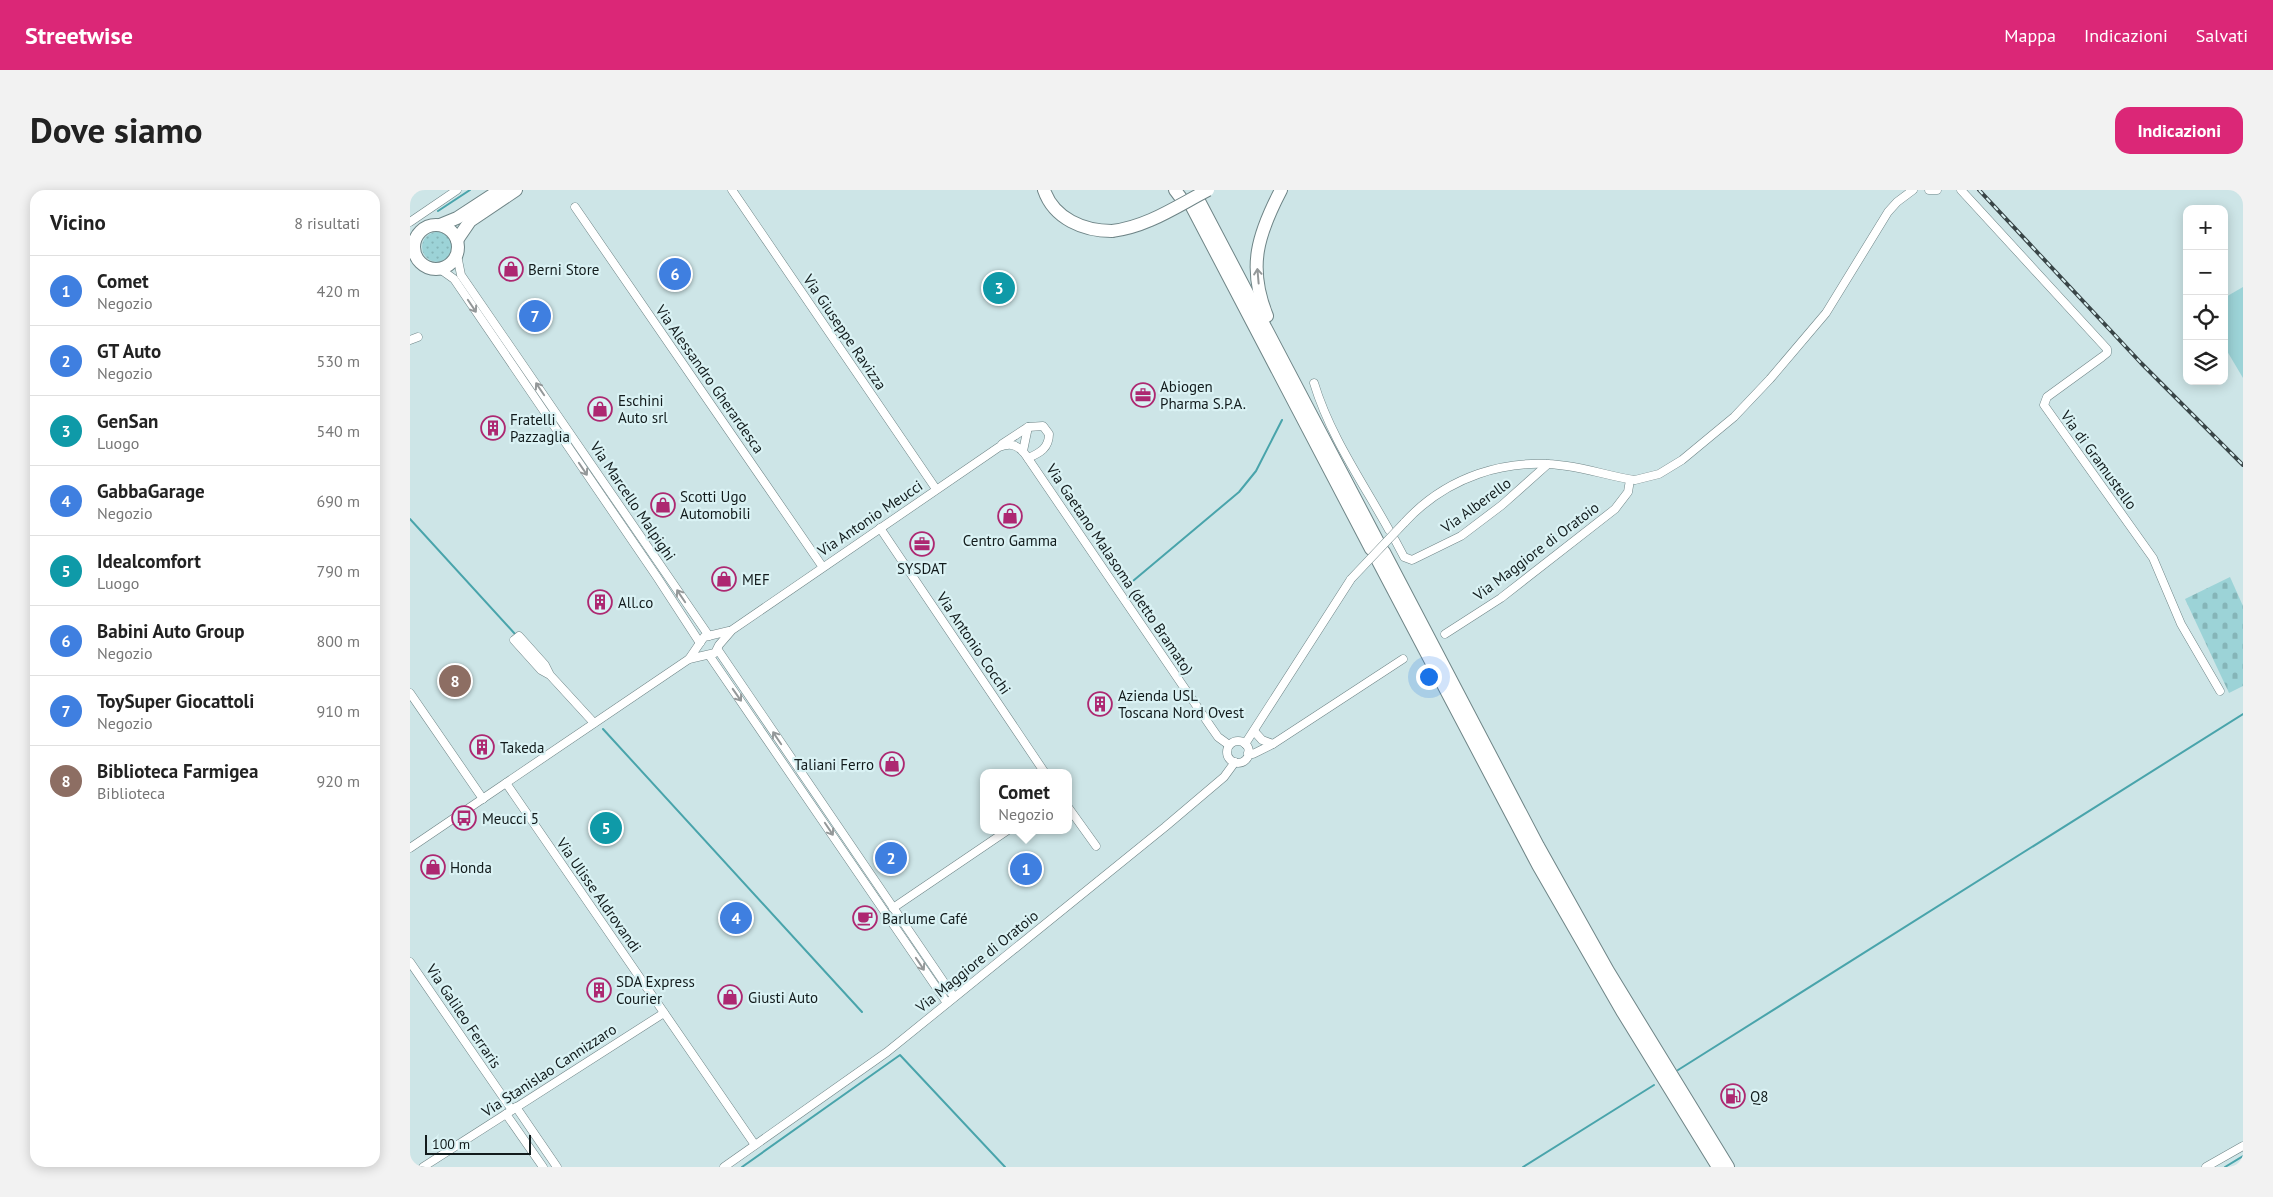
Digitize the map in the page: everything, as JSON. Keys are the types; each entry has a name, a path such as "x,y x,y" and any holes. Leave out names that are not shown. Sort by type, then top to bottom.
{"main road":[{"path":"424,266 415,256 412,245 423,229 457,218 500,190"},
{"path":"410,266 440,269 451,264 457,255 457,240 470,221 516,190"},
{"path":"1044,190 1052,206 1068,220 1090,229 1112,231 1142,224 1208,190"},
{"path":"1281,190 1260,237 1257,278 1265,312 1289,372"},
{"path":"1188,196 1289,372 1538,865 1622,1011 1718,1167"},
{"path":"1188,196 1201,224 1538,846 1608,971 1728,1167"},
{"path":"440,225 450,230 457,240"}],"street":[{"path":"410,222 457,190"},
{"name":"Via Giuseppe Ravizza","path":"732,190 936,489"},
{"path":"1245,744 1340,592 1350,579 1404,523 1434,495 1467,478 1505,467 1548,464 1569,466 1630,480 1645,479 1666,471 1734,417 1770,379 1818,324 1888,212 1897,202 1913,190"},
{"path":"1929,190 1938,190"},
{"name":"Via di Gramustello","path":"1961,190 2107,349 2107,353 2047,397 2044,405 2153,558 2181,624 2220,691"},
{"name":"Via Alessandro Gherardesca","path":"575,207 822,566"},
{"name":"Via Marcello Malpighi","path":"457,255 461,274 710,636"},
{"name":"Via Marcello Malpighi","path":"440,269 454,279 667,592 699,644"},
{"path":"1314,383 1321,404 1358,477 1389,530"},
{"path":"1028,426 1043,426 1048,431 1049,436 1044,449 1025,454 1028,426"},
{"name":"Via Antonio Meucci","path":"410,848 689,659 707,655 718,648 732,630 822,566 1028,426"},
{"path":"999,447 1012,444 1025,454"},
{"name":"Via Gaetano Malasoma (detto Bramato)","path":"1025,454 1218,737 1229,745"},
{"name":"Via Alberello","path":"1395,540 1404,557 1416,559 1467,532 1532,480 1548,464"},
{"name":"Via Maggiore di Oratoio","path":"1445,634 1502,598 1615,510 1628,492 1630,480"},
{"name":"Via Antonio Cocchi","path":"880,528 1042,769"},
{"name":"Via Antonio Meucci","path":"689,659 704,637 732,630"},
{"path":"550,675 541,670 514,640 519,636 545,665 550,675 594,723"},
{"path":"710,636 717,640 718,648 954,997"},
{"path":"699,644 701,651 707,655 947,1003"},
{"name":"Via Maggiore di Oratoio","path":"724,1167 887,1052 1224,778 1235,762 1245,759 1248,753 1254,754 1273,744 1403,659"},
{"path":"410,693 483,799"},
{"path":"1254,731 1262,740 1273,744"},
{"path":"1235,762 1228,755 1229,745 1239,741 1245,744 1248,753"},
{"name":"Via Ulisse Aldrovandi","path":"506,783 754,1145"},
{"path":"1072,813 1096,846"},
{"path":"893,908 1002,834"},
{"name":"Via Galileo Ferraris","path":"410,962 512,1110 557,1167"},
{"name":"Via Stanislao Cannizzaro","path":"423,1167 664,1013"},
{"name":"Via Galileo Ferraris","path":"512,1110 543,1167"},
{"path":"2206,1167 2243,1146"}],"green space":[{"path":"437,232 448,236 452,247 448,258 437,262 426,258 422,247 426,236"},
{"path":"2243,287 2243,378 2228,353 2228,296"},
{"path":"2230,577 2243,606 2243,686 2229,693 2185,599"}],"waterway":[{"path":"438,211 470,190"},
{"path":"1127,586 1239,492 1256,471 1282,420"},
{"path":"410,519 515,634"},
{"path":"1678,1070 2243,714"},
{"path":"603,729 862,1012"},
{"path":"742,1167 900,1055 1005,1167"},
{"path":"1523,1167 1654,1085"},
{"path":"2225,1167 2243,1156"}],"railway":[{"path":"1979,190 2141,363 2243,465"}],"place":[{"name":"Berni Store","path":"511,269"},
{"name":"Babini Auto Group","path":"675,274"},
{"name":"GenSan","path":"999,288"},
{"name":"ToySuper Giocattoli","path":"535,316"},
{"name":"Abiogen Pharma S.P.A.","path":"1143,395"},
{"name":"Eschini Auto srl","path":"600,409"},
{"name":"Fratelli Pazzaglia","path":"493,428"},
{"name":"Scotti Ugo Automobili","path":"663,505"},
{"name":"Centro Gamma","path":"1010,516"},
{"name":"SYSDAT","path":"922,544"},
{"name":"MEF","path":"724,579"},
{"name":"All.co","path":"600,602"},
{"name":"Biblioteca Farmigea","path":"455,681"},
{"name":"Azienda USL Toscana Nord Ovest","path":"1100,704"},
{"name":"Takeda","path":"482,747"},
{"name":"Taliani Ferro","path":"892,764"},
{"name":"Meucci 5","path":"464,818"},
{"name":"Idealcomfort","path":"606,828"},
{"name":"GT Auto","path":"891,858"},
{"name":"Honda","path":"433,867"},
{"name":"Comet","path":"1026,869"},
{"name":"GabbaGarage","path":"736,918"},
{"name":"Barlume Café","path":"865,918"},
{"name":"SDA Express Courier","path":"599,990"},
{"name":"Giusti Auto","path":"730,997"},
{"name":"Q8","path":"1733,1096"}]}
